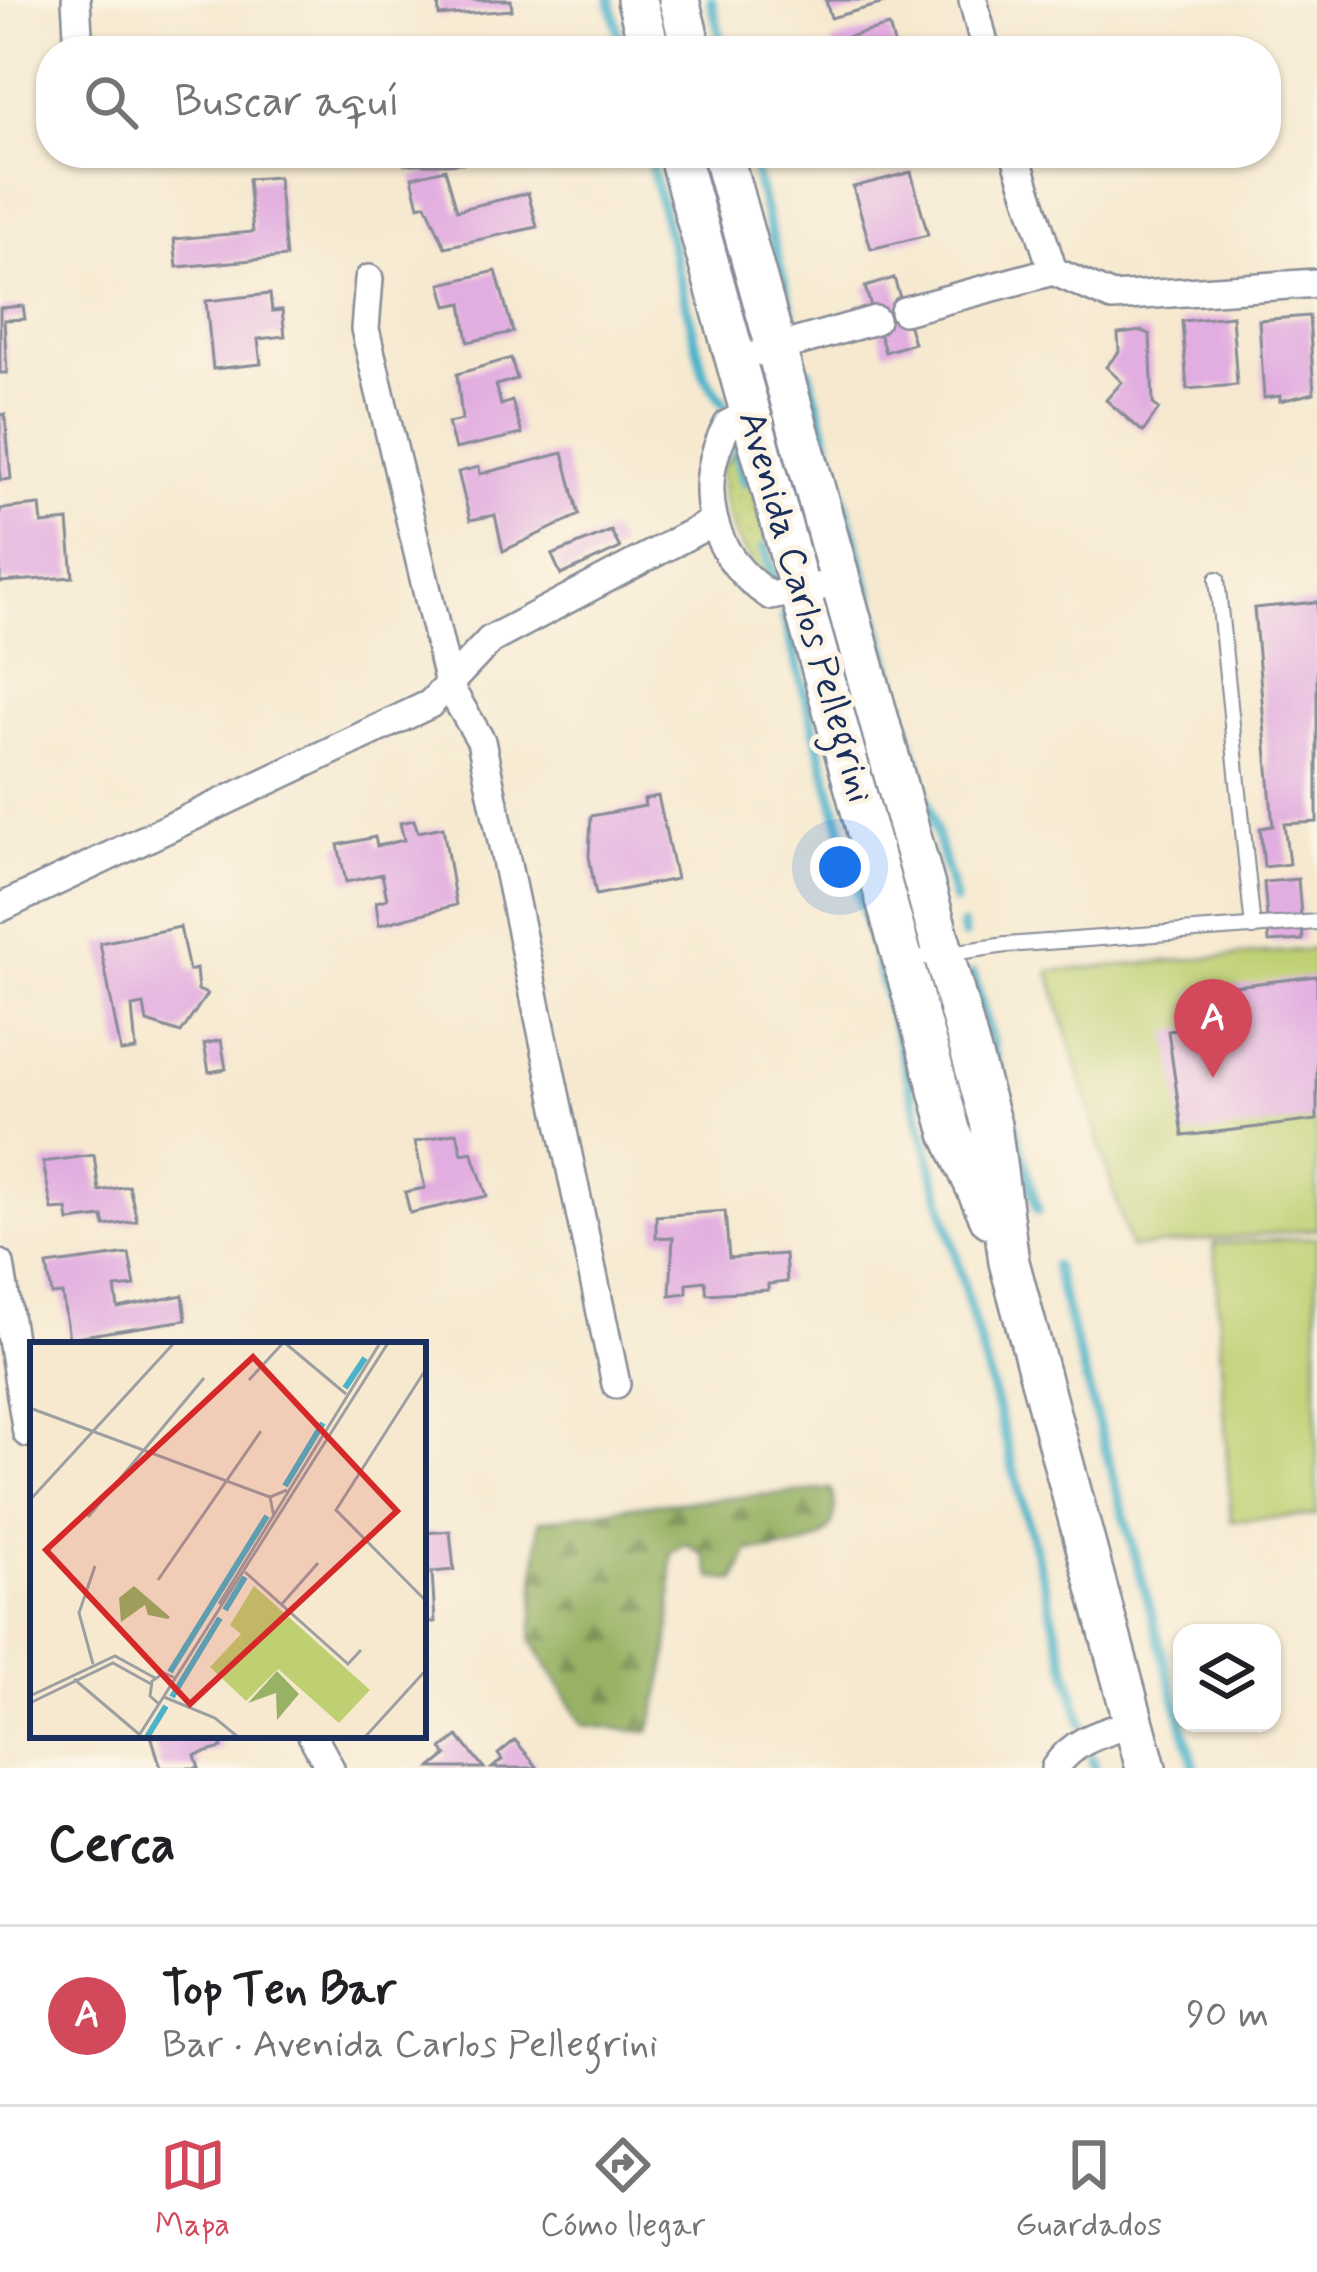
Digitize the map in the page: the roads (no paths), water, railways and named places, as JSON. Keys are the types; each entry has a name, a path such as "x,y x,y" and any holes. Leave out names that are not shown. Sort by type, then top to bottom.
{"main road":[{"path":"637,0 646,36"},
{"path":"679,0 688,36"},
{"name":"Avenida Carlos Pellegrini","path":"682,168 952,1133 1009,1262"},
{"name":"Avenida Carlos Pellegrini","path":"726,168 991,1125 1009,1262 1146,1768"}],"street":[{"path":"76,0 78,36"},
{"path":"974,0 982,36"},
{"path":"1020,168 1053,271"},
{"path":"904,311 1053,271 1112,297 1317,283"},
{"path":"369,279 364,329 450,688 482,741 616,1384"},
{"path":"735,361 875,320"},
{"path":"752,412 728,424 716,446 708,477 711,523 747,581 771,596 803,594 843,582"},
{"path":"0,908 430,704 450,688 490,640 711,523"},
{"path":"0,1264 27,1433"},
{"path":"1055,1768 1065,1752 1086,1739 1134,1724"},
{"path":"314,1738 330,1768"}],"lane":[{"path":"1217,579 1253,928"},
{"path":"903,960 944,952 1317,922"}],"waterway":[{"path":"610,0 619,36"},
{"path":"711,0 720,36"},
{"path":"652,168 704,375 724,404"},
{"path":"754,168 792,312"},
{"path":"808,370 955,901"},
{"path":"736,450 744,482"},
{"path":"764,548 774,581"},
{"path":"784,616 1082,1724"},
{"path":"962,926 964,935"},
{"path":"973,974 1038,1211"},
{"path":"1054,1266 1195,1768"},
{"path":"1092,1758 1095,1768"}],"place":[{"name":"Top Ten Bar","path":"1213,1078"}]}
